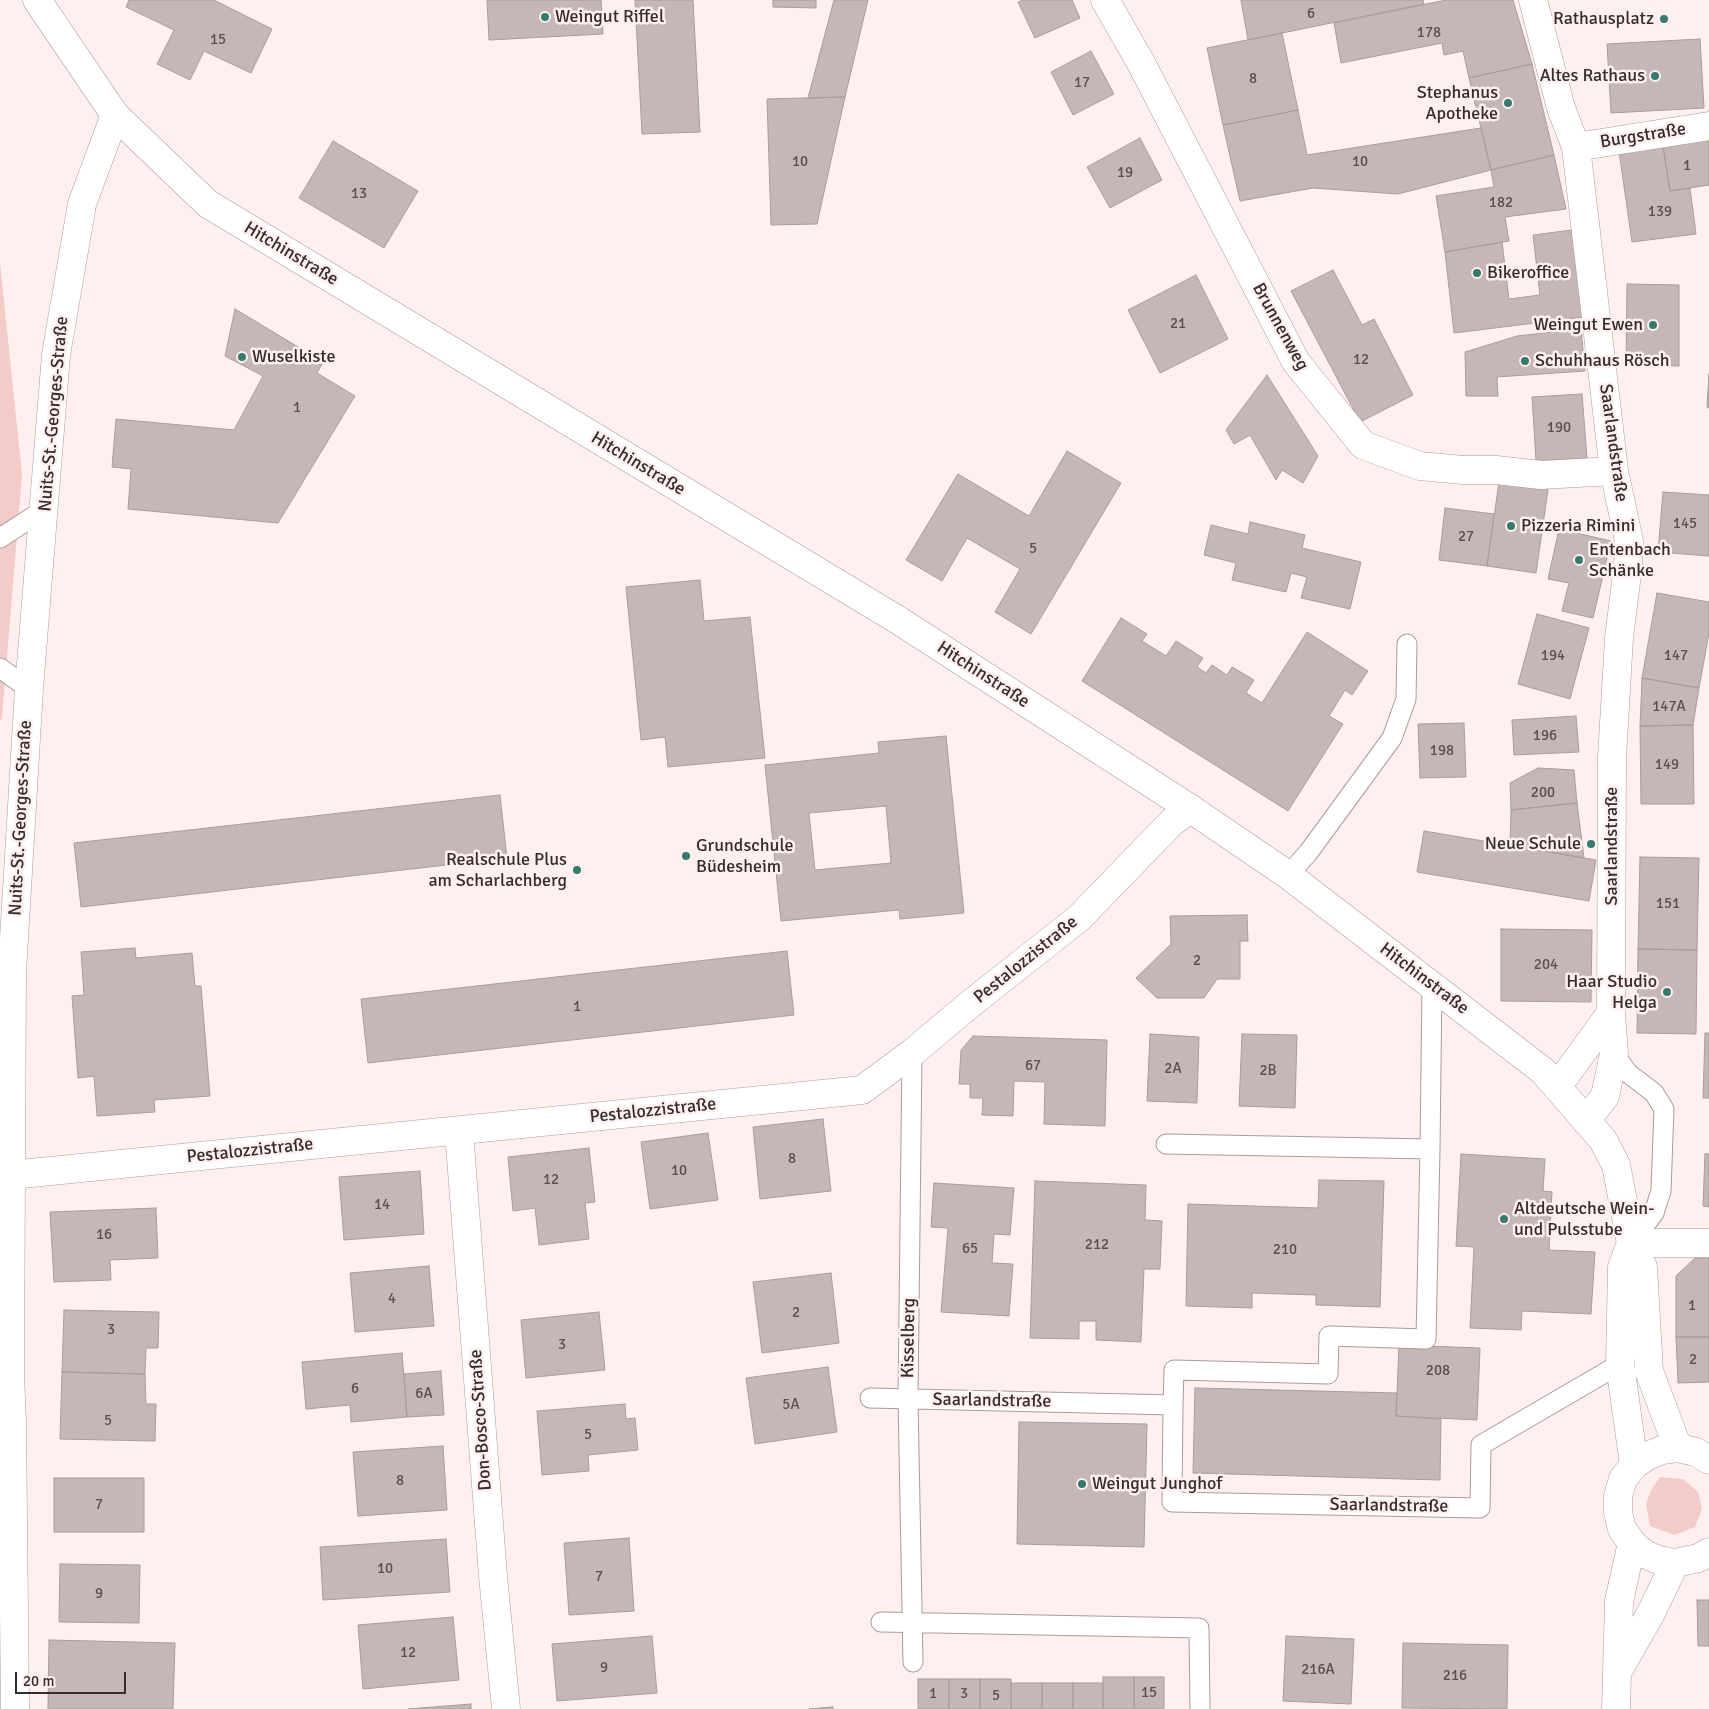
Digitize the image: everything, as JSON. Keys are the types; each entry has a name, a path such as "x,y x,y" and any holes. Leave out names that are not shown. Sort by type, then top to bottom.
{"street":[{"name":"Hitchinstraße","path":"37,0 115,116 208,204 898,620 1191,809 1288,875 1543,1071 1557,1087"},
{"name":"Brunnenweg","path":"1105,0 1141,63 1296,362 1363,445 1420,466 1463,470 1496,470 1541,475 1614,471"},
{"name":"Saarlandstraße","path":"1533,0 1561,108 1576,147 1614,471 1629,541 1628,566 1619,638 1612,758 1611,1013 1614,1054 1605,1096 1586,1121"},
{"name":"Nuits-St.-Georges-Straße","path":"15,1709 10,1374 11,1175 6,971 56,355 82,204 115,116"},
{"name":"Burgstraße","path":"1576,147 1709,126"},
{"name":"Pestalozzistraße","path":"11,1175 862,1090 1079,918 1172,822 1191,809"},
{"path":"1611,1013 1557,1087 1603,1140 1616,1166 1631,1243 1643,1267 1649,1371 1678,1448"},
{"name":"Don-Bosco-Straße","path":"459,1130 493,1576 506,1709"},
{"path":"1631,1243 1709,1243"},
{"path":"1631,1243 1622,1267 1620,1364 1634,1465"},
{"path":"1709,1460 1696,1452 1678,1448 1662,1450 1647,1456 1634,1465 1624,1479 1618,1496 1618,1512 1622,1529 1632,1543 1644,1554 1659,1560 1675,1563 1699,1558 1709,1552"},
{"path":"1616,1709 1619,1601 1632,1543"},
{"path":"1617,1672 1651,1613 1675,1563"}],"lane":[{"path":"0,538 45,509"},
{"path":"1288,875 1308,853 1392,738 1406,699 1407,644"},
{"path":"0,668 29,689"},
{"path":"1166,1144 1430,1149 1432,985"},
{"name":"Kisselberg","path":"912,1052 908,1399 913,1662"},
{"path":"1614,1054 1628,1073 1654,1093 1664,1109 1661,1191 1654,1214 1631,1243"},
{"name":"Saarlandstraße","path":"1430,1149 1426,1339 1329,1336 1328,1374 1174,1370 1172,1502 1480,1508 1481,1444 1620,1364"},
{"name":"Saarlandstraße","path":"870,1398 1173,1405"},
{"path":"881,1622 1199,1628 1200,1709"}],"shaded area":[{"path":"0,263 22,474 2,718 0,721"},
{"path":"1660,1477 1683,1479 1698,1492 1702,1509 1695,1527 1674,1535 1650,1526 1646,1504 1651,1490"}],"building":[{"path":"129,0 214,0 272,29 251,73 204,51 190,80 157,64 174,30 126,7"},
{"name":"Weingut Riffel","path":"487,0 601,0 603,34 489,40"},
{"path":"635,0 693,0 700,132 642,134"},
{"path":"773,0 816,0 816,8 773,7"},
{"path":"834,0 868,0 845,97 808,98"},
{"path":"1023,0 1072,0 1080,18 1035,38 1018,2"},
{"path":"1241,0 1423,0 1424,4 1248,40"},
{"path":"1446,0 1513,0 1532,64 1469,78 1463,51 1444,55 1442,43 1341,63 1334,23"},
{"path":"1282,33 1298,110 1223,125 1207,48"},
{"name":"Altes Rathaus","path":"1700,39 1704,108 1611,113 1607,44"},
{"path":"1091,51 1114,94 1073,115 1051,72"},
{"name":"Stephanus Apotheke","path":"1532,64 1554,155 1491,170 1469,78"},
{"path":"845,97 817,224 771,225 767,99"},
{"path":"1298,110 1307,155 1481,128 1491,170 1398,194 1313,188 1240,201 1223,125"},
{"path":"1140,138 1162,180 1110,208 1087,167"},
{"path":"1709,139 1709,185 1670,191 1663,146"},
{"path":"333,141 418,191 384,248 299,198"},
{"path":"1663,146 1670,191 1690,188 1696,234 1632,242 1619,151"},
{"path":"1554,155 1566,209 1505,217 1509,241 1445,252 1436,196 1494,187 1491,170"},
{"name":"Bikeroffice","path":"1572,230 1584,317 1454,333 1445,252 1502,242 1509,299 1540,295 1533,235"},
{"path":"1333,270 1362,325 1374,319 1413,395 1360,422 1291,291"},
{"path":"1196,275 1228,339 1160,373 1128,310"},
{"name":"Weingut Ewen","path":"1627,284 1679,285 1679,366 1626,365"},
{"path":"235,309 323,362 317,373 355,396 278,523 128,509 131,469 112,467 116,419 234,430 263,376 225,356"},
{"name":"Schuhhaus Rösch","path":"1581,329 1585,371 1497,377 1498,396 1466,396 1465,352 1517,336"},
{"path":"1709,374 1709,408 1707,407"},
{"path":"1267,375 1318,456 1303,483 1282,470 1276,480 1250,435 1234,444 1226,430"},
{"path":"1582,394 1587,458 1536,461 1532,397"},
{"path":"1067,451 1121,483 1031,634 995,612 1020,569 967,538 942,581 906,560 958,474 1029,516"},
{"path":"1500,475 1549,483 1536,573 1487,566"},
{"path":"1663,492 1709,495 1709,556 1658,552"},
{"path":"1445,508 1494,514 1487,566 1439,560"},
{"path":"1250,522 1305,535 1302,548 1361,562 1350,609 1301,598 1307,577 1291,573 1286,592 1232,580 1236,563 1204,555 1211,525 1248,534"},
{"name":"Entenbach Schänke","path":"1559,529 1611,541 1593,618 1562,611 1569,583 1548,579"},
{"path":"700,580 704,621 750,617 765,758 668,767 665,737 641,740 626,587"},
{"path":"1657,593 1709,602 1709,633 1699,688 1642,678"},
{"path":"1537,614 1589,628 1570,699 1518,684"},
{"path":"1121,618 1147,634 1142,641 1166,656 1176,641 1203,658 1197,667 1206,673 1212,665 1227,675 1232,667 1254,680 1246,693 1262,703 1307,632 1368,671 1352,695 1345,690 1329,716 1343,724 1288,811 1082,681"},
{"path":"1642,678 1699,688 1693,725 1640,726"},
{"path":"1576,716 1579,752 1514,755 1512,720"},
{"path":"1464,723 1466,777 1420,778 1418,724"},
{"path":"1693,725 1694,804 1641,804 1640,726"},
{"path":"946,736 964,913 900,919 899,910 781,921 765,765 879,753 878,742","holes":["886,806 891,863 815,870 809,813"]},
{"path":"1538,768 1574,770 1577,803 1511,810 1510,783"},
{"path":"500,795 507,858 81,907 74,843"},
{"path":"1577,803 1584,858 1510,845 1511,810"},
{"path":"1424,831 1596,860 1589,901 1417,872"},
{"path":"1640,857 1699,858 1697,950 1638,949"},
{"path":"1247,915 1248,941 1240,941 1240,979 1217,979 1204,998 1157,998 1136,978 1171,944 1170,916"},
{"path":"1501,929 1592,930 1591,1002 1501,1001"},
{"path":"135,948 136,958 192,953 195,986 201,986 210,1096 154,1100 155,1112 97,1116 94,1076 78,1078 72,996 84,995 81,952"},
{"name":"Haar Studio Helga","path":"1638,949 1697,950 1696,1034 1637,1033"},
{"path":"787,951 794,1015 368,1063 361,999"},
{"path":"1705,1033 1709,1033 1709,1098 1703,1098"},
{"path":"1150,1034 1199,1037 1197,1103 1147,1101"},
{"path":"1242,1034 1297,1035 1295,1108 1239,1106"},
{"path":"973,1036 1107,1040 1105,1126 1044,1124 1045,1082 1014,1081 1013,1116 982,1115 983,1098 970,1098 970,1084 959,1084 961,1050"},
{"path":"823,1119 831,1191 760,1199 753,1127"},
{"path":"708,1133 718,1200 650,1209 641,1142"},
{"path":"589,1148 595,1202 585,1203 589,1239 539,1245 535,1208 513,1211 508,1157"},
{"name":"Altdeutsche Wein- und Pulsstube","path":"1461,1154 1545,1159 1543,1191 1552,1192 1549,1250 1595,1252 1591,1314 1522,1311 1521,1330 1470,1328 1474,1247 1456,1246"},
{"path":"1705,1154 1709,1154 1709,1207 1703,1206"},
{"path":"420,1171 424,1234 344,1240 339,1177"},
{"path":"1319,1180 1384,1181 1380,1307 1316,1305 1316,1295 1252,1293 1252,1308 1186,1306 1188,1204 1318,1208"},
{"path":"1035,1181 1146,1185 1145,1220 1162,1221 1160,1269 1144,1269 1141,1342 1096,1340 1096,1321 1079,1321 1079,1339 1030,1338"},
{"path":"934,1183 1014,1188 1010,1235 994,1234 992,1263 1013,1264 1009,1316 941,1312 948,1228 931,1227"},
{"path":"156,1208 158,1258 110,1260 111,1280 54,1282 50,1212"},
{"path":"1695,1258 1709,1258 1709,1337 1676,1337 1676,1276"},
{"path":"429,1266 434,1326 355,1332 350,1273"},
{"path":"831,1273 839,1343 762,1353 753,1282"},
{"path":"64,1310 159,1312 158,1348 146,1348 145,1374 62,1372"},
{"path":"599,1312 605,1370 526,1378 521,1320"},
{"path":"1676,1337 1709,1337 1709,1382 1678,1383"},
{"path":"1399,1345 1480,1348 1477,1420 1396,1416"},
{"path":"402,1353 407,1417 351,1422 350,1405 306,1409 302,1362"},
{"path":"828,1367 837,1432 755,1444 746,1378"},
{"path":"441,1371 444,1415 407,1417 404,1374"},
{"path":"62,1372 145,1374 146,1404 156,1404 155,1441 60,1439"},
{"path":"1195,1388 1397,1393 1396,1416 1441,1419 1440,1480 1193,1473"},
{"path":"625,1404 626,1419 635,1418 638,1450 588,1455 589,1471 542,1475 537,1411"},
{"name":"Weingut Junghof","path":"1019,1422 1147,1424 1144,1547 1017,1544"},
{"path":"443,1446 447,1510 358,1516 353,1452"},
{"path":"54,1478 144,1478 144,1532 54,1532"},
{"path":"629,1538 634,1611 569,1615 564,1543"},
{"path":"446,1539 450,1592 323,1600 320,1547"},
{"path":"60,1564 140,1565 139,1623 59,1622"},
{"path":"1697,1600 1709,1600 1709,1646 1698,1646"},
{"path":"453,1617 459,1680 363,1689 358,1625"},
{"path":"652,1636 657,1693 557,1701 552,1644"},
{"path":"1286,1636 1354,1639 1351,1704 1283,1701"},
{"path":"49,1640 175,1643 173,1709 48,1709"},
{"path":"1403,1643 1508,1645 1507,1709 1402,1708"},
{"path":"1103,1677 1134,1677 1134,1709 1103,1709"},
{"path":"1134,1677 1164,1677 1164,1709 1134,1709"},
{"path":"918,1679 949,1679 949,1709 918,1709"},
{"path":"949,1679 980,1679 980,1709 949,1709"},
{"path":"980,1679 1011,1679 1011,1709 980,1709"},
{"path":"1011,1683 1042,1683 1042,1709 1011,1709"},
{"path":"1042,1683 1073,1683 1073,1709 1042,1709"},
{"path":"1073,1683 1103,1683 1103,1709 1073,1709"},
{"path":"471,1704 471,1709 408,1709"},
{"path":"833,1707 833,1709 809,1709"}],"place":[{"name":"Weingut Riffel","path":"545,17"},
{"name":"Rathausplatz","path":"1664,19"},
{"name":"Altes Rathaus","path":"1655,76"},
{"name":"Stephanus Apotheke","path":"1508,103"},
{"name":"Bikeroffice","path":"1477,273"},
{"name":"Weingut Ewen","path":"1653,325"},
{"name":"Wuselkiste","path":"242,357"},
{"name":"Schuhhaus Rösch","path":"1525,361"},
{"name":"Pizzeria Rimini","path":"1511,526"},
{"name":"Entenbach Schänke","path":"1579,560"},
{"name":"Neue Schule","path":"1591,844"},
{"name":"Grundschule Büdesheim","path":"686,856"},
{"name":"Realschule Plus am Scharlachberg","path":"577,870"},
{"name":"Haar Studio Helga","path":"1667,992"},
{"name":"Altdeutsche Wein- und Pulsstube","path":"1504,1219"},
{"name":"Weingut Junghof","path":"1082,1484"}]}
